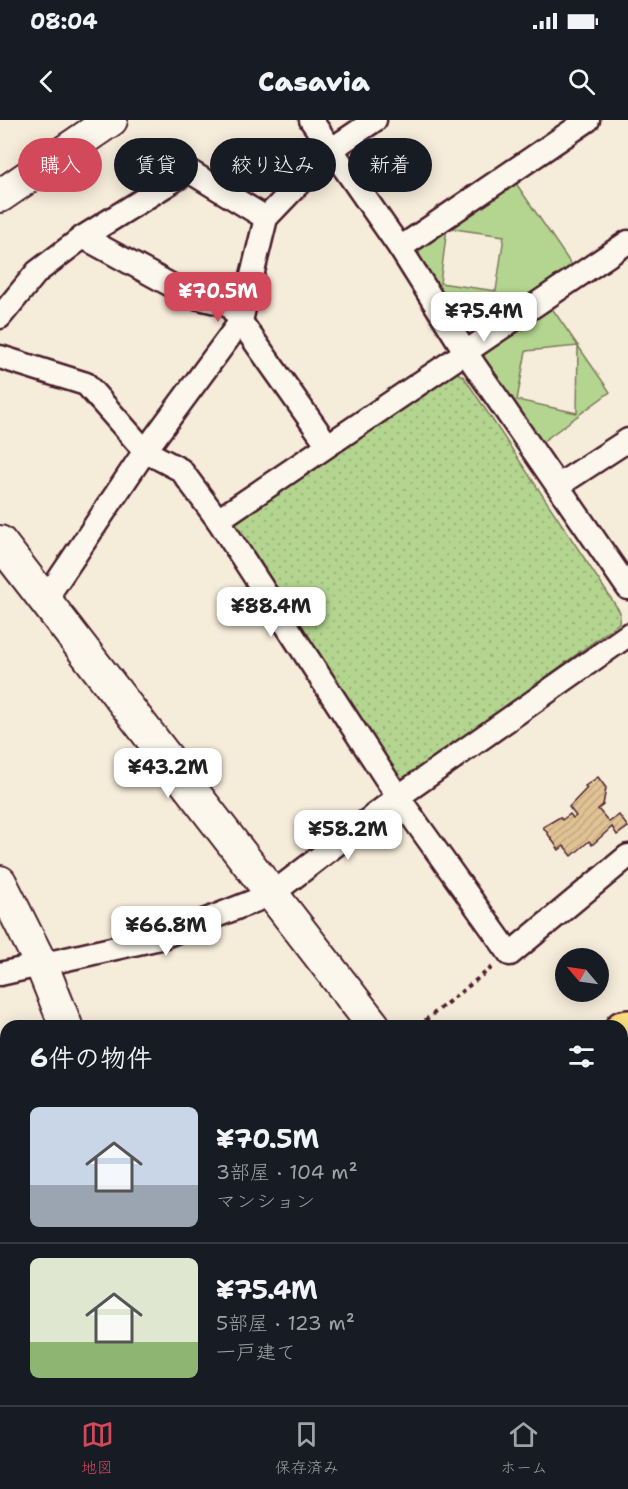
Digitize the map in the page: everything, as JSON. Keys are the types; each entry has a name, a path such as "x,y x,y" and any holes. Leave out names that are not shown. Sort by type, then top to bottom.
{"street":[{"path":"0,196 111,120"},
{"path":"311,120 324,138"},
{"path":"336,146 375,120"},
{"path":"400,248 588,120"},
{"path":"336,155 400,248 466,353 628,588"},
{"path":"0,317 37,272 83,237 189,171 266,218"},
{"path":"45,600 145,451 241,321 266,218 291,192"},
{"path":"83,237 190,296 229,305 327,444"},
{"path":"218,520 628,242"},
{"path":"0,357 86,384 145,451 181,470 218,520 398,797 510,954 628,856"},
{"path":"559,485 628,440"},
{"path":"0,542 369,1020"},
{"path":"0,974 160,938 272,894 398,797 628,635"},
{"path":"0,882 42,966 64,1020"}],"path":[{"path":"426,1020 510,954"}],"green space":[{"path":"513,179 573,267 477,332 465,328 419,258 420,245","holes":["447,228 504,236 496,291 440,283"]},
{"path":"549,304 610,392 542,442 483,360 487,346","holes":["578,346 577,413 517,400 526,351"]},
{"path":"452,369 464,377 620,612 619,623 408,779 395,776 232,528 235,513"}],"building":[{"path":"598,777 606,788 603,805 598,809 609,822 619,815 628,827 617,835 612,827 592,845 589,841 572,856 564,846 559,850 543,827 560,817 562,820 570,814 573,818 576,816 569,807 587,788 585,786"}]}
